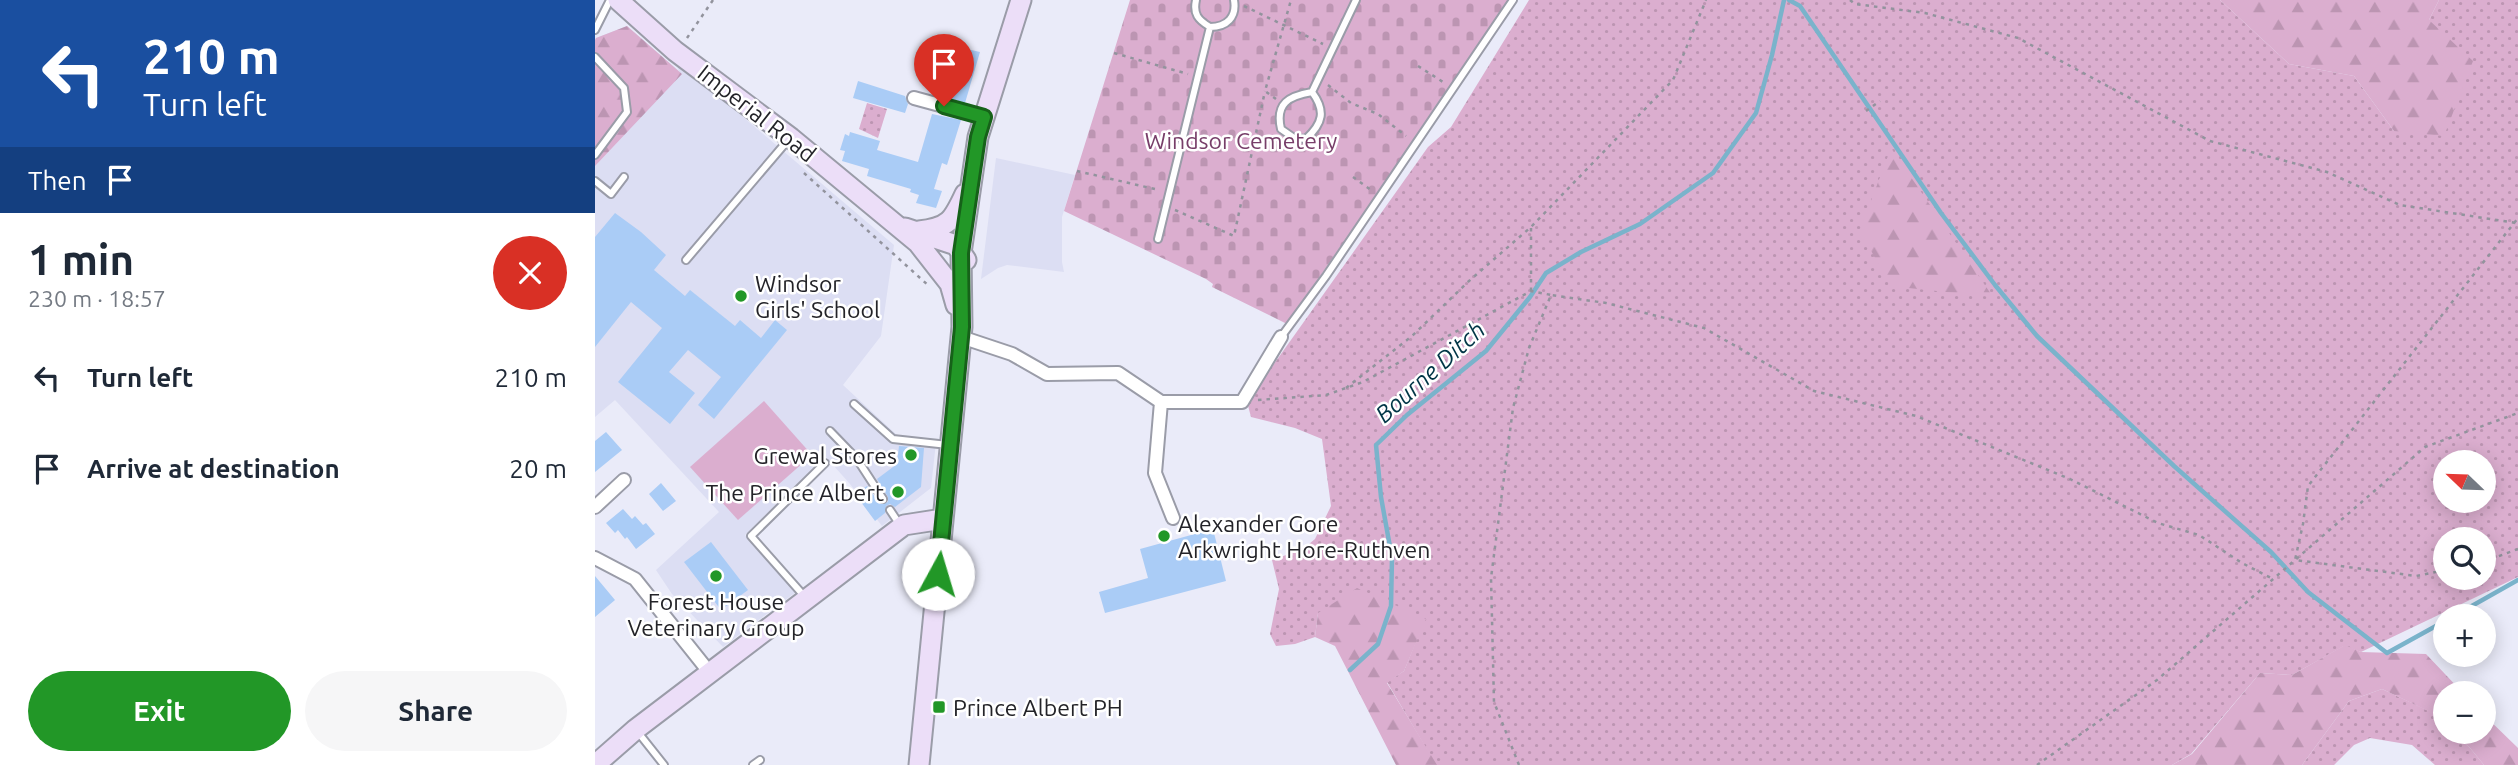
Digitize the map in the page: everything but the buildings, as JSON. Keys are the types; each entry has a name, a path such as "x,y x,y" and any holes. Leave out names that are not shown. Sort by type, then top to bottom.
{"main road":[{"name":"Imperial Road","path":"618,0 675,51 791,138 910,233 954,261 967,273"},
{"path":"961,253 978,137 1021,0"},
{"path":"910,233 945,226 954,217 974,174"},
{"path":"919,765 961,332 970,310 967,273 972,226 969,210"},
{"name":"Imperial Road","path":"910,233 956,245 967,273"},
{"name":"Imperial Road","path":"910,233 950,284 961,332"},
{"path":"596,762 901,527 943,519"}],"street":[{"path":"914,98 984,117"},
{"path":"961,332 1047,373 1118,373 1161,402 1243,402 1281,337"},
{"path":"1161,402 1156,473 1173,519"},
{"path":"595,508 624,480"},
{"path":"595,558 635,579 710,673"}],"lane":[{"path":"595,30 610,0"},
{"path":"1196,0 1195,11 1198,18 1210,27 1226,24 1233,17 1235,1"},
{"path":"1312,92 1356,0"},
{"path":"1281,337 1513,0"},
{"path":"1158,239 1210,27"},
{"path":"595,57 624,88 627,112 595,155"},
{"path":"1312,92 1319,103 1321,117 1317,129 1306,139 1294,138 1281,129 1278,117 1283,104 1294,96 1312,92"},
{"path":"686,260 791,138"},
{"path":"595,181 611,194 624,177"},
{"path":"854,404 893,439 950,446"},
{"path":"830,431 857,459 883,499"},
{"path":"806,599 751,536 825,463"},
{"path":"890,510 901,527"},
{"path":"636,729 664,765"}],"path":[{"path":"686,39 713,0"},
{"path":"1166,206 1234,236 1265,91 1291,0"},
{"path":"1346,388 1412,336 1531,227 1673,80 1706,0"},
{"path":"1850,0 1855,4 1925,13 2018,38 2210,141 2327,172 2400,205 2516,223"},
{"path":"1235,1 1332,49"},
{"path":"1114,53 1198,76"},
{"path":"1418,66 1452,88"},
{"path":"1319,76 1351,103 1378,114 1415,143"},
{"path":"1265,91 1283,104"},
{"path":"1866,111 1880,101"},
{"path":"1077,171 1169,192"},
{"path":"1353,177 1379,196"},
{"path":"2295,560 2308,486 2518,218"},
{"path":"1531,227 1531,290"},
{"path":"1243,402 1327,395 1363,383 1531,290 1606,303 1704,328 1814,391 1916,416 2019,458 2070,479 2158,523 2200,535 2242,563 2273,579"},
{"path":"1519,765 1494,702 1491,578 1513,408 1529,348 1551,295"},
{"path":"2037,765 2157,680 2425,447 2518,413"},
{"path":"2496,558 2518,550"},
{"path":"2295,560 2416,576 2433,572"}],"shaded area":[{"name":"Windsor Girls' School","path":"627,26 679,71 677,66 730,106 894,245 881,336 843,385 897,435 897,438 936,442 931,488 882,526 825,456 745,535 796,592 723,647 672,594 656,570 719,512 615,400 595,417 595,40"},
{"path":"996,158 1075,175 1062,217 1064,272 1007,265 981,279"}],"green space":[{"name":"Windsor Cemetery","path":"1130,0 1511,0 1287,324 1212,287 1213,284 1206,279 1064,211"},
{"path":"1529,0 2220,0 2289,64 2354,76 2394,131 2429,20 2439,0 2518,0 2518,577 2496,588 2496,527 2433,527 2433,590 2491,590 2461,604 2433,604 2433,618 2361,652 2344,646 2292,675 2260,673 2191,754 2172,765 1436,765 1387,682 1404,671 1425,619 1318,613 1315,637 1295,644 1276,646 1270,634 1279,589 1272,560 1303,549 1315,539 1331,506 1322,439 1295,428 1251,417 1247,402 1428,147 1451,127"},
{"path":"2220,0 2439,0 2429,20 2473,61 2444,136 2394,131 2354,76 2289,64"},
{"path":"627,26 682,74 595,166 595,40"},
{"path":"867,103 887,109 878,138 859,129"},
{"path":"1891,148 1993,297 1890,286 1860,230"},
{"path":"764,401 812,455 738,520 690,467"},
{"path":"1357,588 1426,619 1404,671 1387,683 1437,765 1396,765 1335,646 1315,637 1318,613"},
{"path":"2345,645 2361,652 2426,654 2433,661 2433,667 2438,667 2452,681 2433,681 2433,715 2382,689 2349,701 2302,765 2172,765 2192,754 2260,673 2292,675"},
{"path":"2382,689 2429,711 2433,715 2433,744 2466,744 2484,765 2435,765 2412,745 2370,738 2354,745 2334,765 2302,765 2349,701"},
{"path":"2496,727 2518,748 2518,765 2484,765 2466,744 2496,744"}],"waterway":[{"name":"Bourne Ditch","path":"1350,670 1378,644 1391,606 1392,558 1381,497 1376,445 1407,415 1486,351 1546,273 1581,252 1640,224 1713,173 1756,113 1784,0"},
{"path":"1789,0 1800,6 1941,213 2037,336 2174,466 2271,552 2308,592 2387,653 2433,628"},
{"path":"2475,604 2518,580"}],"place":[{"name":"Windsor Girls' School","path":"741,296"},
{"name":"Grewal Stores","path":"911,455"},
{"name":"The Prince Albert","path":"898,492"},
{"name":"Alexander Gore Arkwright Hore-Ruthven","path":"1164,536"},
{"name":"Forest House Veterinary Group","path":"716,576"},
{"name":"Prince Albert PH","path":"939,707"}],"route":[{"path":"938,574 962,327 961,253 978,137 984,117 944,106"}]}
